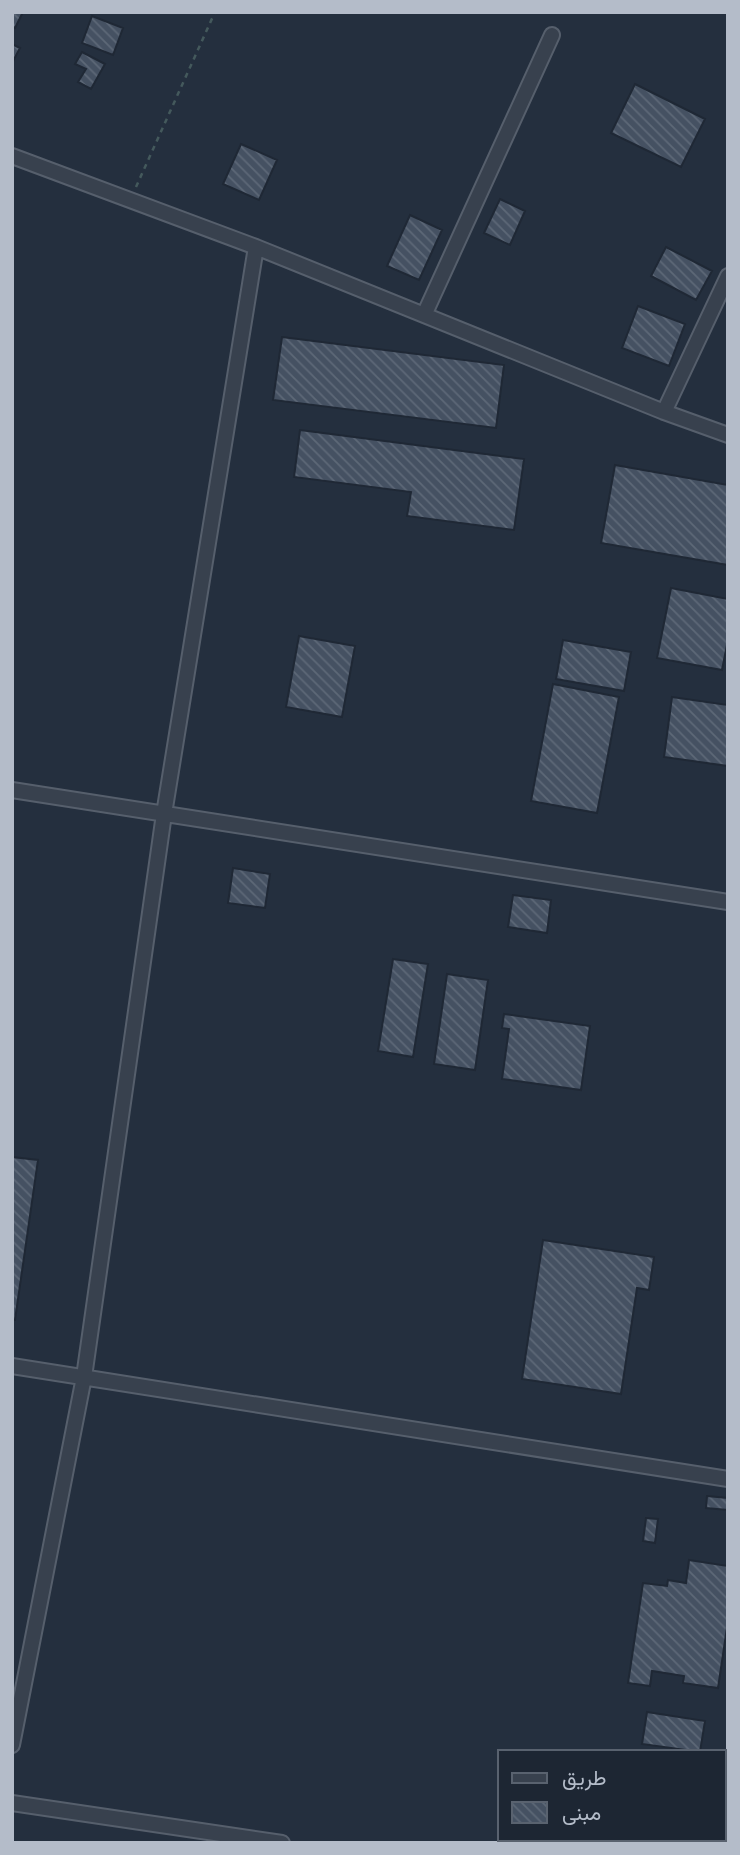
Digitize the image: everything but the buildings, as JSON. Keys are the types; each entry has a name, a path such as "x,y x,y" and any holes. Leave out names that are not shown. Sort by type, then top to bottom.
{"street":[{"path":"425,313 552,35"},
{"path":"12,156 256,247 425,313 664,412 728,435"},
{"path":"12,1745 83,1377 164,814 256,247"},
{"path":"664,412 728,276"},
{"path":"12,790 728,902"},
{"path":"12,1366 728,1479"},
{"path":"12,1803 282,1843"}],"path":[{"path":"130,200 215,12"}]}
